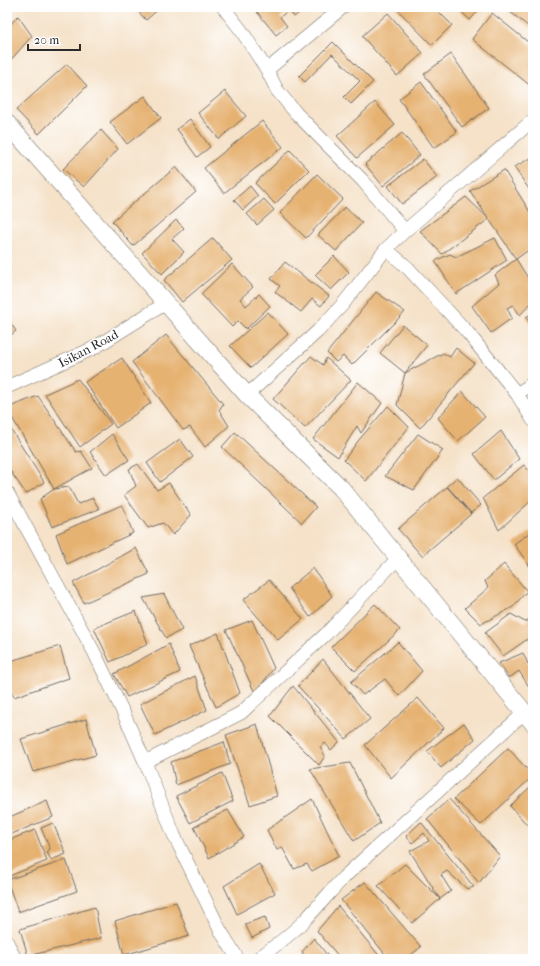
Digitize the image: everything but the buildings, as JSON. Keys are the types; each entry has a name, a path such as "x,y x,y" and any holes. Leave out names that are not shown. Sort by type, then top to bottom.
{"street":[{"path":"223,7 241,30 267,70 277,90 296,113 364,182 405,231"},
{"path":"267,70 343,7"},
{"path":"248,395 318,331 347,298 386,249 533,120"},
{"path":"7,123 248,395 341,488 529,718 344,877 324,897 305,920 257,959"},
{"path":"386,249 407,267 468,333 517,394 533,420"},
{"name":"Isikan Road","path":"7,387 94,348 166,303"},
{"path":"517,394 533,383"},
{"path":"7,492 94,652 145,762 174,835 220,930 238,959"},
{"path":"145,762 241,713 326,634 398,558"},
{"path":"7,942 15,959"}]}
